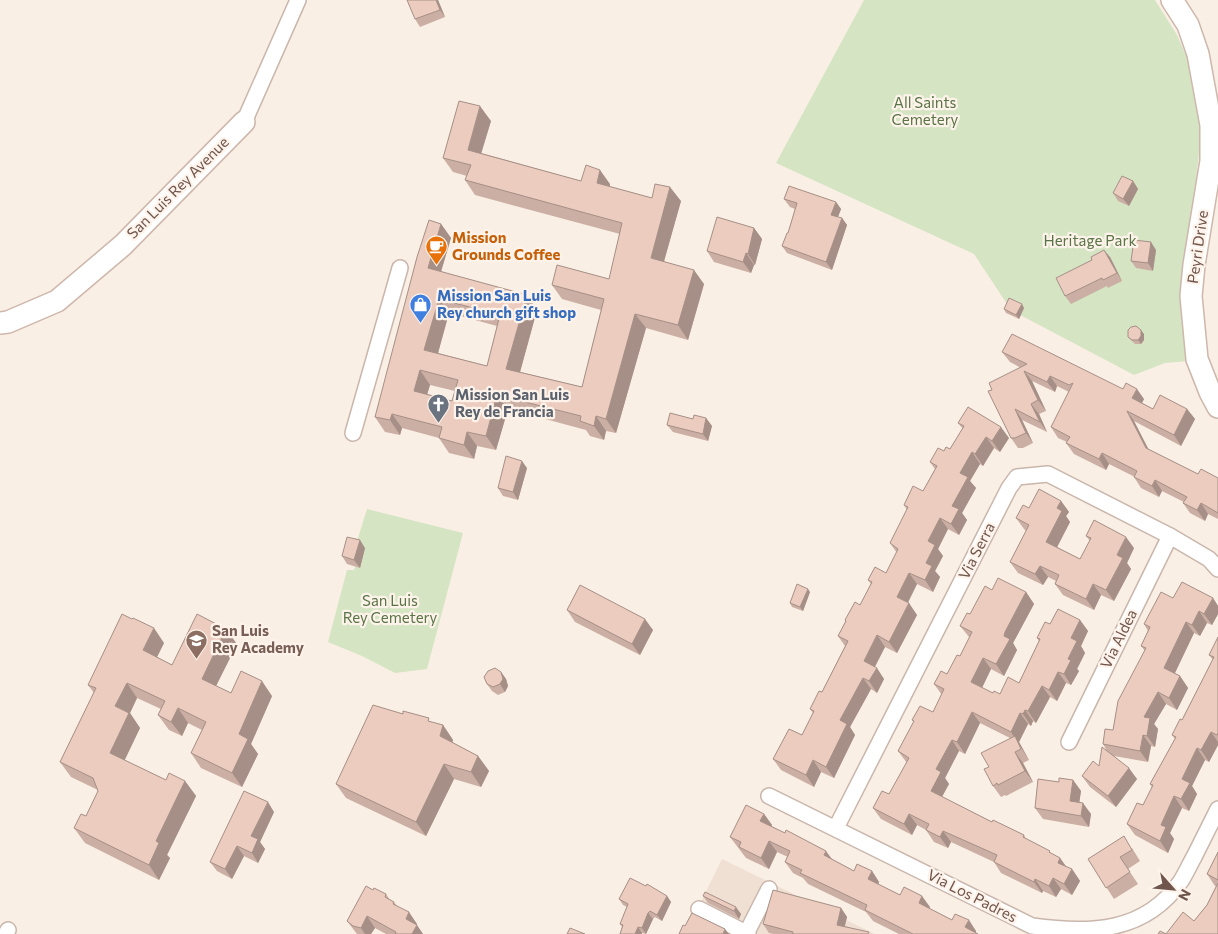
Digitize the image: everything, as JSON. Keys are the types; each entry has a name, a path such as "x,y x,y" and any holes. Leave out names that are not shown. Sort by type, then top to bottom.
{"street":[{"name":"San Luis Rey Avenue","path":"0,322 8,322 57,301 123,244 244,122 298,0"},
{"name":"Peyri Drive","path":"1172,0 1188,25 1198,54 1214,125 1211,161 1194,265 1191,296 1197,358 1218,407"},
{"path":"353,433 400,268"},
{"name":"Via Serra","path":"836,828 1009,488 1017,477 1048,474 1170,536 1209,559 1218,569"},
{"name":"Via Aldea","path":"1069,742 1170,536"},
{"name":"Via Los Padres","path":"769,796 1032,926 1057,932 1104,931 1126,925 1158,907 1182,880 1218,809"},
{"path":"699,909 747,934 769,889"}],"shaded area":[{"path":"722,859 875,934 685,934"}],"green space":[{"path":"864,0 1155,0 1177,35 1188,60 1202,127 1190,233 1189,361 1165,363 1134,375 1011,310 974,254 776,163"},
{"name":"San Luis Rey Cemetery","path":"367,509 463,533 427,669 395,673 362,656 328,642 347,570 354,570 360,553 354,551"}],"building":[{"path":"407,0 436,0 440,10 415,19"},
{"path":"459,101 480,106 468,150 581,181 586,165 600,170 597,183 652,198 655,184 670,187 651,258 694,270 678,325 635,314 606,419 596,416 594,426 580,421 581,416 497,395 486,436 467,432 464,445 439,438 442,427 392,414 390,420 375,417 417,257 429,220 441,224 428,268 527,295 506,369 582,387 604,299 552,285 557,265 609,279 622,223 465,180 471,165 443,158","holes":["439,299 500,315 487,366 424,350","420,370 458,380 452,401 414,391"]},
{"path":"1122,176 1133,181 1123,199 1113,193"},
{"path":"789,186 836,202 831,215 842,218 826,262 782,246 797,203 784,199"},
{"path":"717,217 754,228 748,254 746,253 743,262 707,251"},
{"path":"1134,240 1151,242 1148,263 1131,261"},
{"path":"1104,250 1117,273 1065,296 1056,278 1092,260 1091,257"},
{"path":"1009,298 1022,304 1016,315 1004,309"},
{"path":"1136,326 1141,330 1141,336 1138,340 1132,340 1128,337 1128,330"},
{"path":"1012,334 1123,389 1126,383 1137,389 1132,398 1153,409 1160,395 1187,409 1174,435 1127,411 1146,448 1198,474 1201,469 1218,478 1218,513 1201,503 1197,510 1183,503 1187,497 1155,480 1152,486 1134,477 1137,471 1102,453 1099,459 1066,443 1070,437 1051,427 1073,383 1069,385 1050,376 1047,382 1024,371 1038,400 1031,404 1040,422 1015,409 1026,433 1011,438 988,391 992,390 989,383 1027,364 1002,352"},
{"path":"968,407 1001,427 992,441 986,437 975,454 972,452 960,473 968,477 952,506 959,509 951,524 940,518 928,541 935,545 926,563 932,566 925,580 909,573 897,597 909,603 889,642 877,635 864,661 877,668 869,681 863,678 840,720 847,724 826,767 813,760 806,775 773,759 789,729 802,735 814,711 810,709 819,691 822,692 848,641 838,636 845,620 855,602 860,605 872,582 868,580 875,567 886,573 898,549 890,543 908,507 904,505 913,486 923,491 937,466 930,462 938,448 944,451 946,447 950,449 964,426 958,423"},
{"path":"670,413 693,419 694,415 706,418 703,434 667,425"},
{"path":"506,456 522,461 513,492 498,488"},
{"path":"1039,489 1061,501 1057,508 1062,511 1046,542 1080,559 1091,538 1086,536 1094,520 1126,537 1117,555 1123,558 1106,590 1093,584 1086,599 1055,584 1059,575 1040,566 1035,574 1010,562 1029,525 1016,518 1023,505 1029,508"},
{"path":"347,537 360,540 354,560 342,556"},
{"path":"998,578 1026,592 1005,632 1004,636 1010,639 996,664 983,658 971,682 993,693 994,691 1000,694 1008,677 1019,683 1040,639 1037,638 1045,622 1050,624 1058,609 1080,620 1071,638 1077,641 1068,659 1071,660 1064,674 1058,672 1049,690 1042,686 1028,711 1025,710 1023,714 1020,713 1011,732 972,712 957,742 952,740 936,769 941,772 931,791 992,822 993,820 1024,835 1023,837 1050,851 1060,858 1058,863 1072,869 1064,884 1053,878 1049,886 1035,879 1034,882 994,862 997,855 943,831 940,837 926,830 929,824 909,814 904,824 873,808 882,791 889,794 909,758 898,751 914,721 912,720 920,706 933,712 944,689 934,684 941,671 947,674 957,655 960,656 972,632 960,626 967,613 970,614 985,586 992,590"},
{"path":"1182,582 1213,598 1204,614 1199,611 1192,625 1186,622 1164,668 1180,676 1169,698 1158,692 1144,717 1150,718 1147,736 1143,735 1140,751 1103,744 1105,729 1113,730 1118,701 1146,648 1141,646 1150,627 1144,624 1161,592 1173,598"},
{"path":"797,584 808,589 800,607 790,603"},
{"path":"580,585 645,619 632,644 567,610"},
{"path":"122,614 154,628 143,650 172,665 197,614 226,629 202,679 231,693 241,671 262,681 239,734 248,739 232,773 191,753 206,722 178,708 171,722 158,715 165,701 127,683 115,706 129,713 110,753 166,780 169,773 185,781 156,841 159,843 149,865 74,828 81,814 86,816 98,791 93,778 60,762 96,688 88,685"},
{"path":"1218,637 1218,733 1217,735 1211,732 1201,750 1197,748 1182,779 1190,783 1181,799 1174,796 1161,825 1166,827 1160,841 1127,824 1137,803 1143,805 1153,785 1150,784 1176,737 1172,735 1180,719 1182,720 1214,657 1209,655"},
{"path":"495,668 501,672 503,679 500,684 493,687 487,684 484,677 488,671"},
{"path":"373,705 403,714 403,711 429,718 428,721 443,725 440,736 478,756 471,772 444,764 416,822 336,784"},
{"path":"1015,736 1021,749 1015,752 1025,771 993,786 984,769 989,767 981,753"},
{"path":"1102,747 1129,768 1108,796 1082,776 1093,761 1099,766"},
{"path":"1059,778 1073,780 1070,801 1083,803 1081,816 1035,808 1038,779 1059,782"},
{"path":"244,791 268,802 251,836 258,839 252,853 237,846 225,869 210,862"},
{"path":"746,805 764,814 760,821 785,833 786,830 826,851 824,855 854,871 857,864 872,871 868,879 900,895 904,887 922,896 919,903 952,920 955,914 969,920 965,927 978,934 913,934 865,910 867,905 800,873 802,870 785,862 790,851 769,841 761,858 739,847 741,842 730,837"},
{"path":"1124,836 1132,850 1120,857 1130,872 1106,888 1088,859"},
{"path":"1218,852 1218,880 1207,874"},
{"path":"630,878 646,886 647,884 667,896 657,915 650,911 642,928 638,927 635,934 620,934 623,925 620,924 628,904 619,899"},
{"path":"1218,883 1218,934 1166,934 1183,912 1194,921 1207,905"},
{"path":"366,886 386,894 385,897 394,902 393,904 409,912 406,919 417,925 412,934 395,934 396,932 367,916 361,928 353,926 347,921"},
{"path":"773,890 841,908 837,925 869,932 868,934 793,934 793,932 763,924"},
{"path":"705,892 736,907 734,911 703,896"},
{"path":"692,913 725,929 723,934 679,934"},
{"path":"570,928 585,934 567,934"}],"place":[{"name":"Mission Grounds Coffee","path":"436,266"},
{"name":"Mission San Luis Rey church gift shop","path":"421,324"},
{"name":"Mission San Luis Rey de Francia","path":"439,423"},
{"name":"San Luis Rey Academy","path":"196,659"}],"park label":[{"name":"All Saints Cemetery","path":"925,112"},
{"name":"Heritage Park","path":"1090,241"}]}
